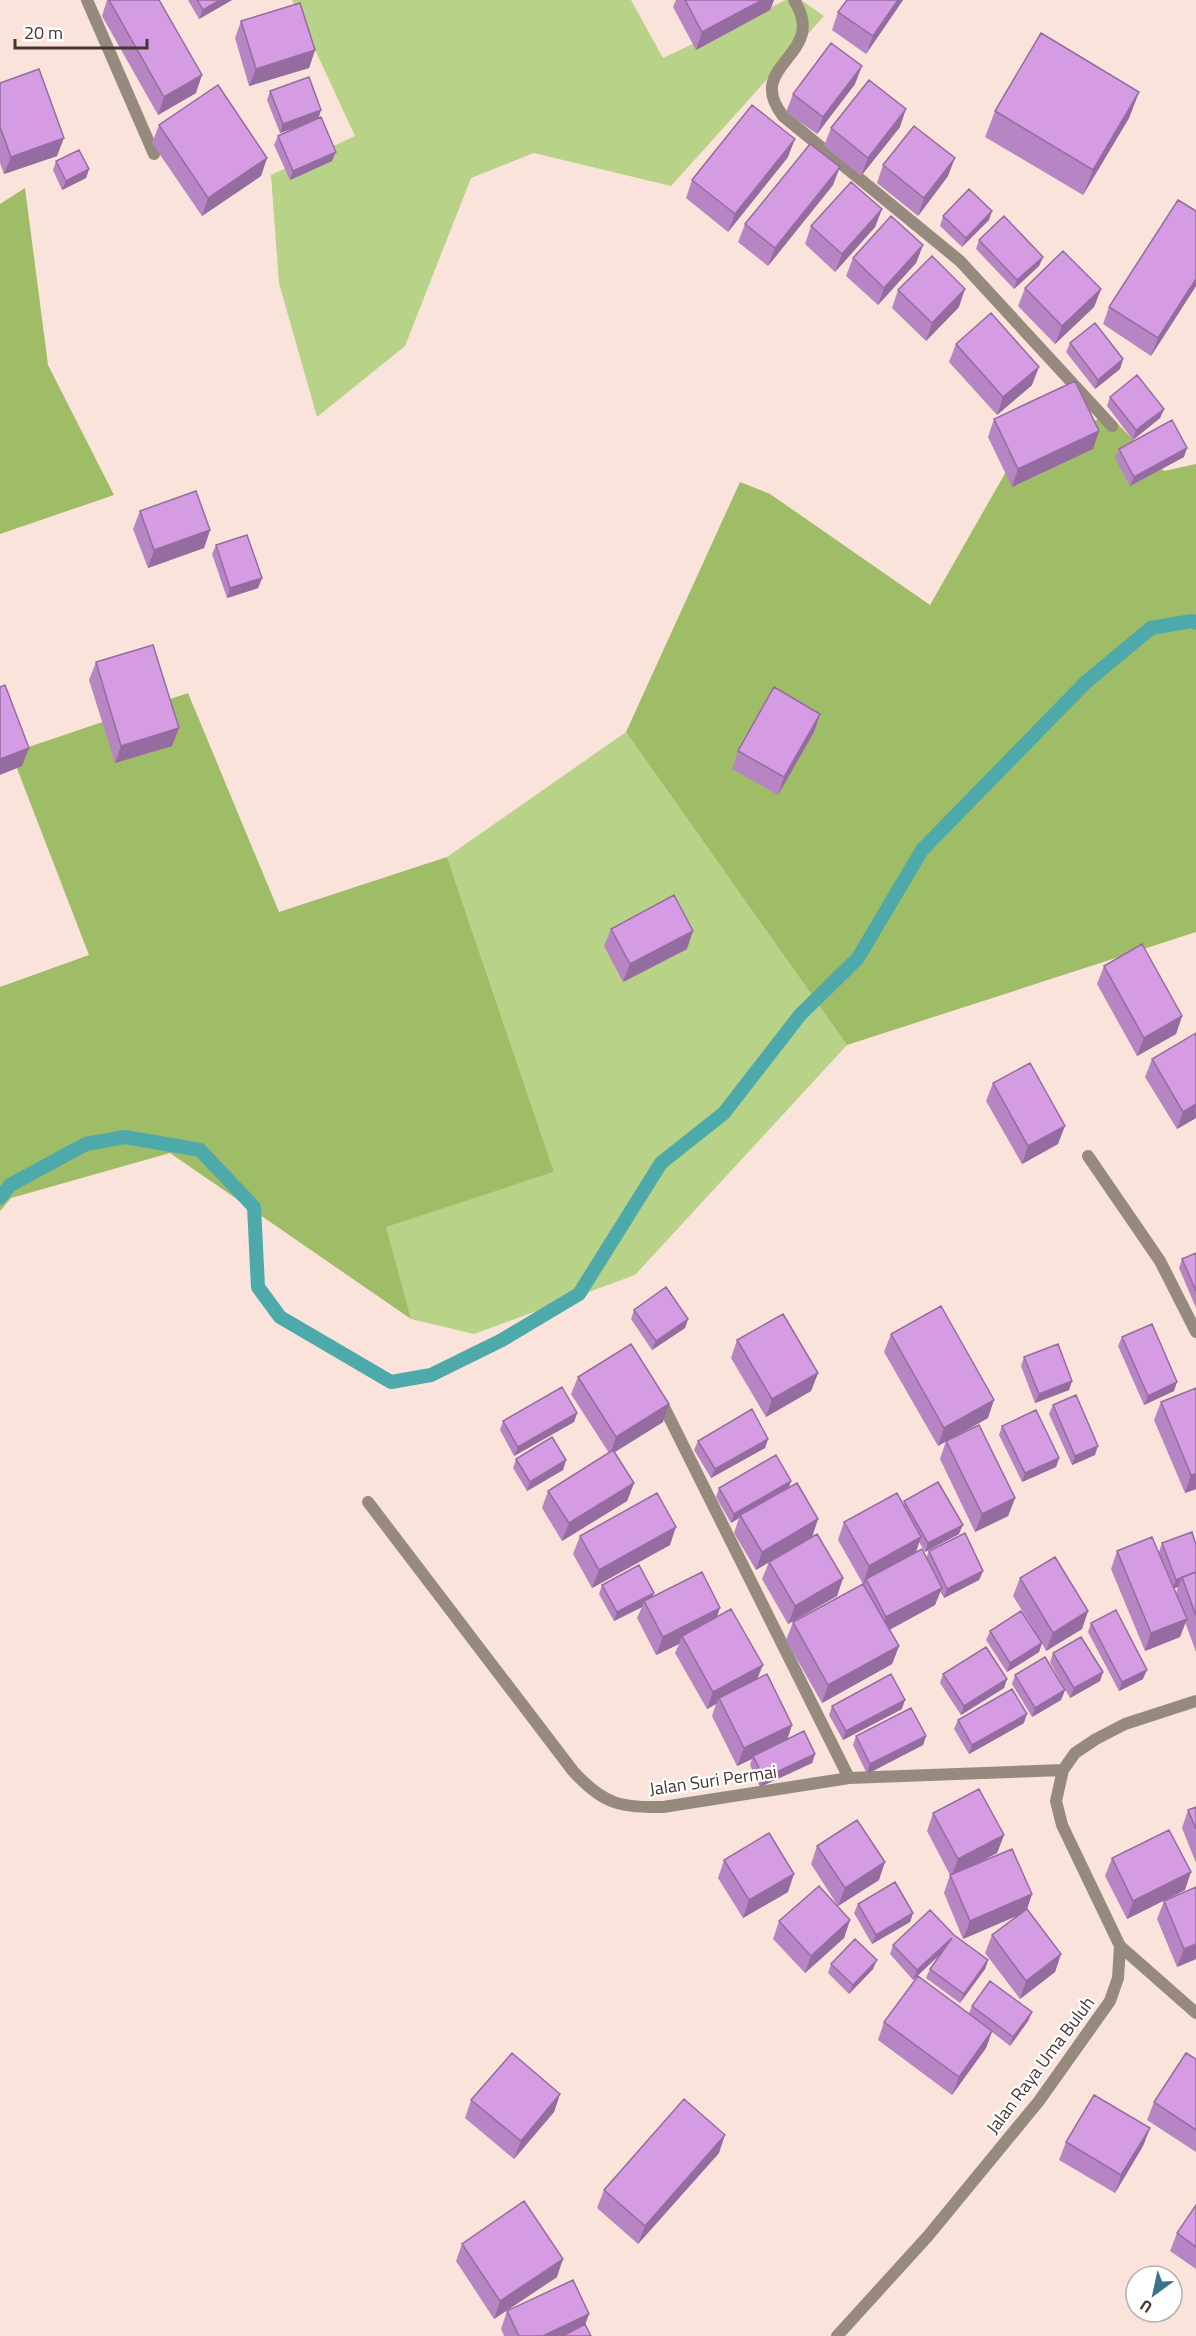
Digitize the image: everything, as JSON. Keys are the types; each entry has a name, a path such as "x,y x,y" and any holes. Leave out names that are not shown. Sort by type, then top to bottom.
{"street":[{"path":"87,0 154,154"},
{"path":"794,0 803,16 804,27 801,38 778,72 770,91 774,104 783,116 810,139 960,261 1112,426"},
{"path":"1088,1156 1160,1261 1196,1332"},
{"path":"662,1404 849,1778"},
{"name":"Jalan Suri Permai","path":"368,1502 592,1792 613,1803 632,1808 663,1807 849,1778 1063,1770"},
{"path":"1063,1770 1075,1753 1096,1738 1125,1724 1196,1701"},
{"name":"Jalan Raya Uma Buluh","path":"837,2336 928,2236 1039,2101 1110,2001 1118,1978 1120,1946 1062,1825 1056,1801 1063,1770"},
{"path":"1120,1946 1196,2013"}],"green space":[{"path":"292,0 631,0 663,58 786,0 801,0 824,16 671,186 534,153 471,178 405,346 317,417 279,283 271,175 355,136"},
{"path":"25,188 48,365 114,495 0,534 0,204"},
{"path":"1108,414 1164,471 1196,464 1196,932 847,1045 626,732 740,482 770,494 930,605 1011,463"},
{"path":"188,693 279,912 447,857 554,1172 386,1227 411,1319 170,1153 11,1198 0,1211 0,987 89,955 11,753"},
{"path":"626,732 847,1045 635,1275 474,1334 411,1319 385,1227 554,1172 447,857"}],"building":[{"path":"109,0 159,0 202,75 164,97"},
{"path":"197,0 220,0 203,10"},
{"path":"685,0 762,0 702,32"},
{"path":"847,0 898,0 873,36 838,12"},
{"path":"300,3 315,50 256,69 241,21"},
{"path":"1041,33 1139,92 1093,170 995,111"},
{"path":"831,43 862,66 823,117 793,94"},
{"path":"39,69 64,138 11,157 0,127 0,83"},
{"path":"309,77 321,110 283,124 270,91"},
{"path":"869,80 906,109 868,158 831,128"},
{"path":"218,85 267,158 208,198 159,125"},
{"path":"752,105 795,139 735,214 692,180"},
{"path":"321,117 336,152 293,171 278,136"},
{"path":"914,126 955,158 924,198 883,165"},
{"path":"810,144 840,167 775,248 745,224"},
{"path":"79,150 89,169 66,181 56,161"},
{"path":"851,182 882,209 842,254 811,226"},
{"path":"969,189 992,211 966,238 943,216"},
{"path":"1178,200 1196,211 1196,279 1158,338 1109,307"},
{"path":"891,216 923,245 884,288 853,258"},
{"path":"1004,216 1043,257 1017,280 979,240"},
{"path":"1063,251 1101,289 1062,326 1025,288"},
{"path":"932,256 965,289 932,323 898,290"},
{"path":"991,313 1039,367 1003,397 956,344"},
{"path":"1095,323 1123,359 1098,380 1070,343"},
{"path":"1137,375 1164,409 1136,430 1110,397"},
{"path":"1075,381 1099,431 1018,469 994,419"},
{"path":"1172,420 1187,448 1134,477 1119,449"},
{"path":"196,491 210,530 154,550 140,511"},
{"path":"247,535 262,578 230,588 216,545"},
{"path":"153,645 179,728 121,746 96,662"},
{"path":"5,685 29,748 0,759 0,687"},
{"path":"774,687 820,714 784,777 738,751"},
{"path":"674,895 693,931 630,964 611,929"},
{"path":"1142,944 1182,1016 1144,1038 1104,966"},
{"path":"1196,1033 1196,1104 1183,1112 1152,1059"},
{"path":"1030,1063 1065,1126 1028,1146 993,1083"},
{"path":"1196,1253 1196,1291 1182,1259"},
{"path":"666,1287 688,1319 656,1341 634,1310"},
{"path":"941,1306 994,1400 944,1428 891,1334"},
{"path":"783,1314 818,1373 772,1399 737,1340"},
{"path":"1152,1324 1177,1382 1148,1396 1122,1337"},
{"path":"631,1344 669,1404 616,1437 578,1377"},
{"path":"1058,1344 1072,1381 1039,1394 1024,1357"},
{"path":"562,1387 577,1413 518,1447 503,1421"},
{"path":"1196,1388 1196,1474 1191,1475 1161,1402"},
{"path":"1076,1395 1098,1446 1075,1456 1053,1405"},
{"path":"752,1409 768,1439 715,1469 698,1441"},
{"path":"1036,1410 1059,1458 1025,1473 1002,1426"},
{"path":"979,1425 1015,1498 982,1514 946,1441"},
{"path":"552,1437 566,1460 530,1482 516,1459"},
{"path":"613,1450 634,1483 569,1523 548,1491"},
{"path":"776,1455 791,1481 734,1514 719,1488"},
{"path":"938,1482 963,1525 928,1543 904,1501"},
{"path":"797,1483 818,1519 762,1552 740,1515"},
{"path":"657,1493 676,1527 599,1570 580,1536"},
{"path":"897,1493 921,1537 869,1566 844,1522"},
{"path":"1192,1532 1196,1545 1196,1572 1176,1580 1162,1543"},
{"path":"965,1533 983,1571 947,1589 929,1551"},
{"path":"817,1534 843,1578 795,1606 769,1562"},
{"path":"1152,1537 1187,1619 1151,1633 1117,1551"},
{"path":"922,1549 942,1588 886,1617 866,1579"},
{"path":"1055,1557 1088,1611 1053,1633 1020,1578"},
{"path":"639,1565 654,1593 617,1612 602,1585"},
{"path":"702,1572 720,1608 663,1637 644,1601"},
{"path":"1196,1572 1196,1616 1182,1577"},
{"path":"863,1584 899,1646 828,1685 793,1622"},
{"path":"731,1609 763,1665 713,1692 682,1636"},
{"path":"1116,1610 1147,1670 1122,1682 1091,1623"},
{"path":"1021,1611 1042,1643 1010,1663 990,1631"},
{"path":"1081,1637 1103,1672 1074,1688 1053,1653"},
{"path":"986,1647 1007,1679 964,1706 943,1674"},
{"path":"1045,1657 1065,1690 1035,1708 1015,1675"},
{"path":"767,1674 792,1725 744,1748 719,1698"},
{"path":"891,1674 905,1700 846,1731 832,1706"},
{"path":"1012,1689 1027,1714 972,1745 958,1720"},
{"path":"911,1708 926,1736 870,1764 856,1736"},
{"path":"804,1731 815,1754 764,1778 753,1756"},
{"path":"979,1789 1004,1835 958,1859 933,1813"},
{"path":"1196,1807 1196,1829 1188,1810"},
{"path":"857,1820 885,1862 845,1888 817,1846"},
{"path":"1169,1830 1191,1872 1133,1901 1112,1858"},
{"path":"769,1833 794,1874 749,1900 724,1860"},
{"path":"1012,1849 1032,1894 970,1921 950,1875"},
{"path":"895,1882 913,1913 876,1935 858,1904"},
{"path":"819,1886 850,1920 811,1956 779,1921"},
{"path":"1196,1887 1196,1944 1184,1949 1164,1901"},
{"path":"1027,1909 1061,1954 1026,1981 992,1935"},
{"path":"930,1910 954,1935 988,1960 964,1994 930,1969 952,1938 917,1970 893,1945"},
{"path":"855,1939 877,1960 853,1985 831,1964"},
{"path":"918,1976 992,2031 959,2077 884,2022"},
{"path":"990,1981 1032,2012 1013,2037 972,2006"},
{"path":"512,2053 560,2094 521,2141 471,2100"},
{"path":"1186,2053 1196,2059 1196,2130 1154,2102"},
{"path":"1094,2095 1150,2128 1121,2175 1066,2142"},
{"path":"684,2099 725,2135 645,2226 604,2190"},
{"path":"524,2201 563,2259 500,2301 462,2244"},
{"path":"1196,2205 1196,2247 1177,2233"},
{"path":"573,2280 589,2314 543,2336 519,2336 507,2311"},
{"path":"585,2324 591,2336 563,2336"}],"waterway":[{"path":"0,1198 10,1185 86,1144 125,1137 200,1150 254,1207 258,1287 280,1317 391,1382 431,1375 502,1340 579,1294 661,1163 724,1113 800,1015 858,958 922,850 1085,683 1151,628 1192,621 1196,623"}]}
